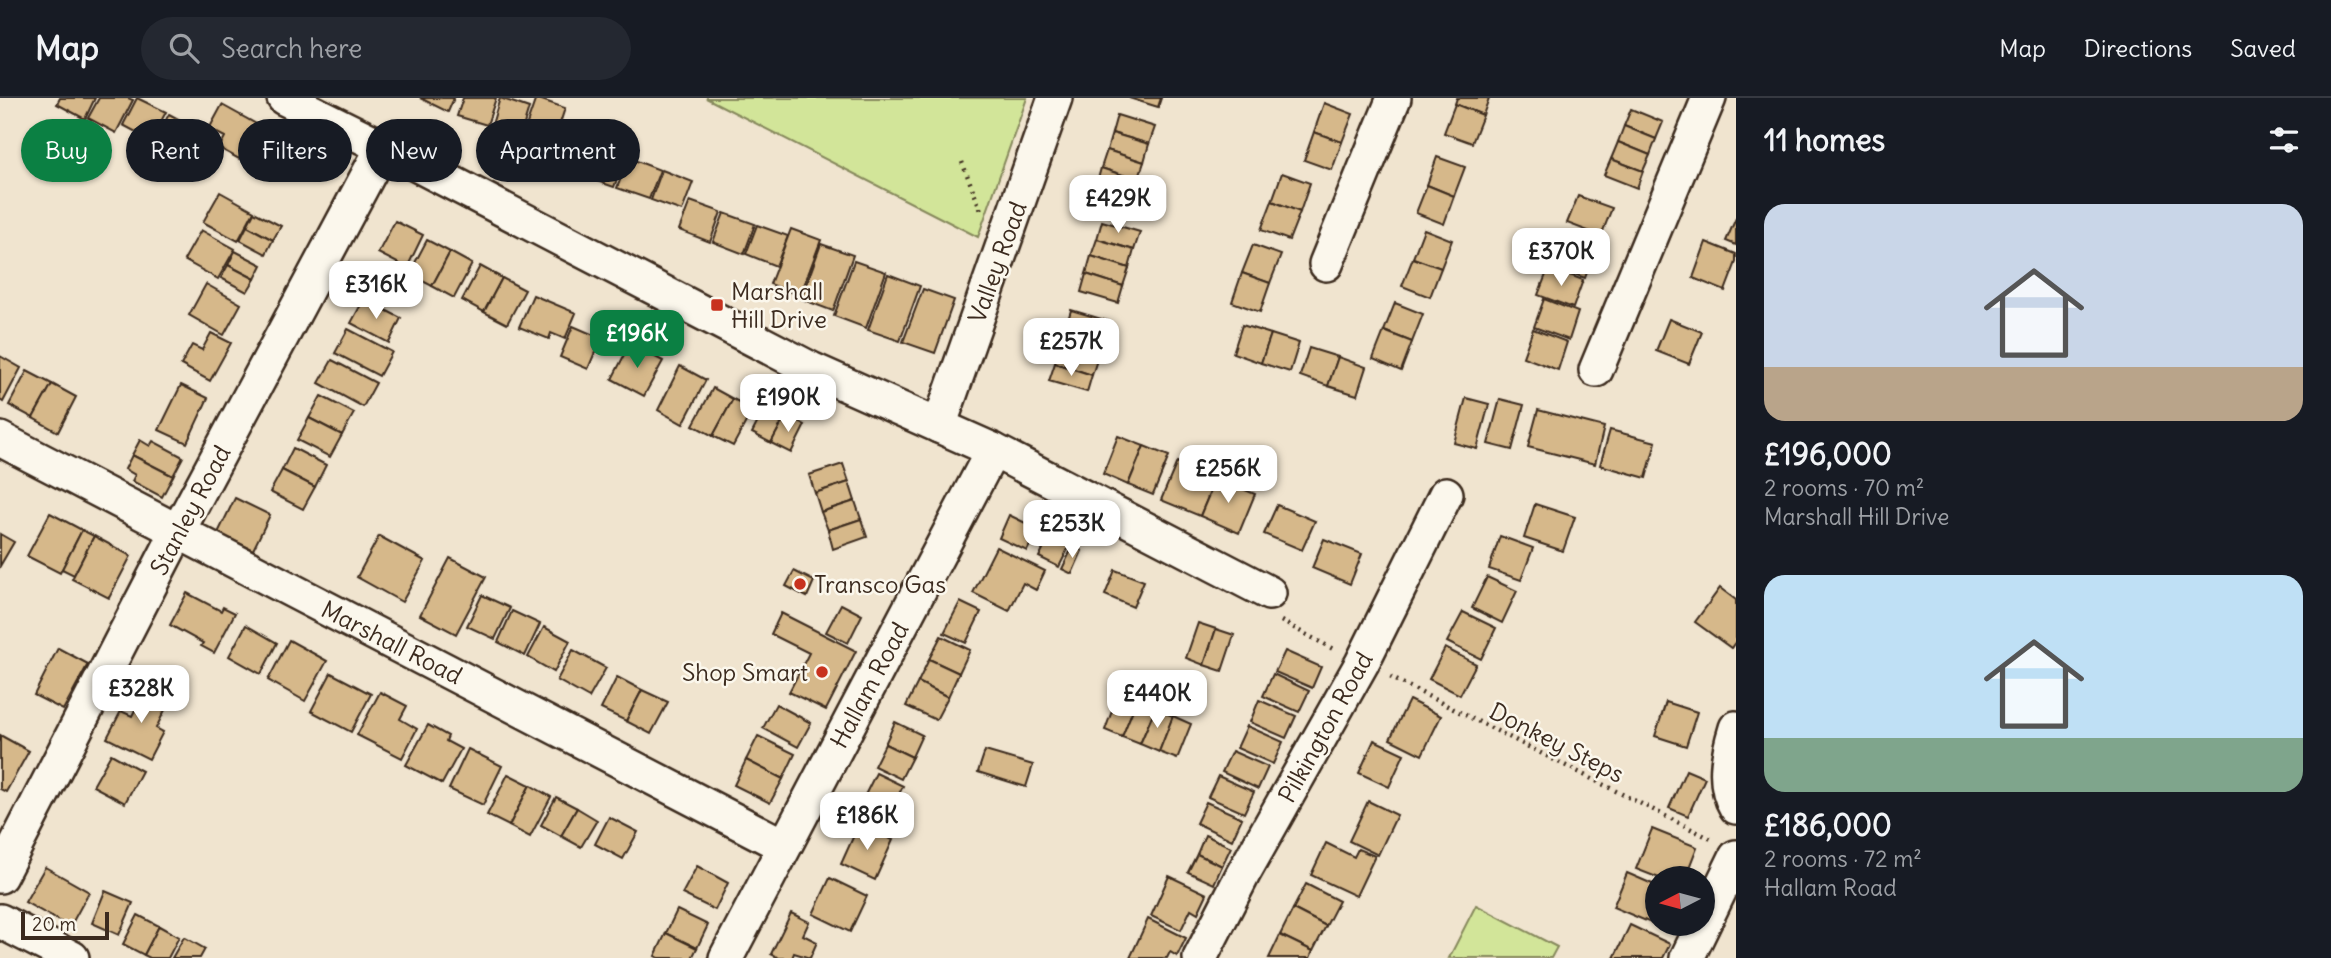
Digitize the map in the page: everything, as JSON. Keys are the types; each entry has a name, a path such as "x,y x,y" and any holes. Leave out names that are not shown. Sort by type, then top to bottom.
{"street":[{"path":"284,98 366,139"},
{"name":"Valley Road","path":"939,426 1055,98"},
{"path":"1326,264 1394,98"},
{"path":"1596,370 1709,98"},
{"name":"Stanley Road","path":"0,876 178,531 366,179"},
{"path":"450,182 811,369 993,450 1276,607"},
{"name":"Marshall Road","path":"0,439 784,846"},
{"name":"Hallam Road","path":"726,958 993,450"},
{"name":"Pilkington Road","path":"1200,958 1352,658 1446,494"},
{"path":"1736,729 1730,750 1728,780 1736,807"},
{"path":"1687,958 1730,851"},
{"path":"0,921 72,958"}],"path":[{"name":"Donkey Steps","path":"1276,607 1352,658 1730,851"}],"green space":[{"path":"706,98 1027,98 978,237"},
{"path":"1476,905 1557,947 1551,958 1449,958"}],"building":[{"path":"60,98 95,98 85,119 57,104"},
{"path":"99,98 133,100 116,133 112,131 112,119 88,118"},
{"path":"137,98 166,112 162,119 126,119"},
{"path":"420,98 454,98 448,112"},
{"path":"463,98 496,98 489,119 476,119 476,122 457,116"},
{"path":"500,98 529,108 526,119 494,119"},
{"path":"536,98 565,108 561,119 529,119"},
{"path":"1129,98 1161,98 1158,107"},
{"path":"1457,98 1489,98 1483,115 1455,104"},
{"path":"1324,103 1353,114 1342,142 1314,132"},
{"path":"1455,104 1483,115 1472,143 1444,133"},
{"path":"222,105 247,119 238,119 238,158 224,151 224,119 214,119"},
{"path":"1631,109 1663,122 1656,139 1624,126"},
{"path":"1117,115 1155,127 1149,144 1112,133"},
{"path":"1624,126 1656,139 1650,155 1618,142"},
{"path":"1314,132 1342,142 1332,170 1304,160"},
{"path":"1112,133 1149,144 1144,162 1107,150"},
{"path":"1618,142 1650,155 1643,171 1611,159"},
{"path":"1107,150 1144,162 1138,180 1101,168"},
{"path":"1437,157 1465,167 1454,196 1427,185"},
{"path":"1611,159 1643,171 1637,188 1604,175"},
{"path":"640,162 660,170 649,199 617,188 619,182 640,182"},
{"path":"1101,168 1138,180 1133,197 1096,186"},
{"path":"662,170 693,182 682,211 651,200"},
{"path":"1282,173 1310,183 1300,212 1272,201"},
{"path":"599,182 616,182 614,187"},
{"path":"1427,185 1454,196 1444,224 1416,213"},
{"path":"220,192 254,211 238,241 203,222"},
{"path":"1578,196 1612,208 1601,236 1567,223"},
{"path":"690,201 721,212 710,242 679,230"},
{"path":"1272,201 1300,212 1289,240 1261,230"},
{"path":"254,212 281,226 273,240 247,226"},
{"path":"724,213 755,224 744,254 713,242"},
{"path":"1736,218 1736,245 1726,241"},
{"path":"395,221 423,235 407,268 378,253"},
{"path":"1102,221 1140,232 1134,250 1097,239"},
{"path":"757,225 788,236 776,266 746,254"},
{"path":"247,226 273,240 266,254 240,240"},
{"path":"791,229 821,240 800,296 770,284"},
{"path":"1424,229 1452,240 1441,268 1413,258"},
{"path":"201,230 235,249 218,279 184,260"},
{"path":"1560,237 1595,250 1585,278 1550,265"},
{"path":"1097,239 1134,250 1129,268 1091,256"},
{"path":"427,240 450,252 432,286 409,274"},
{"path":"1706,242 1736,254 1736,262 1725,291 1693,278"},
{"path":"821,244 853,255 833,311 801,299"},
{"path":"1253,245 1281,255 1270,283 1242,273"},
{"path":"235,251 262,265 255,279 228,265"},
{"path":"450,252 472,264 454,298 432,286"},
{"path":"1091,256 1129,268 1123,286 1086,274"},
{"path":"1413,258 1441,268 1430,297 1402,286"},
{"path":"854,261 886,272 866,328 834,316"},
{"path":"228,265 255,279 247,292 221,278"},
{"path":"480,266 502,278 484,312 462,300"},
{"path":"1549,267 1583,280 1573,308 1538,295"},
{"path":"1242,273 1270,283 1260,312 1232,302"},
{"path":"888,274 920,286 900,341 868,330"},
{"path":"1086,274 1123,286 1118,303 1081,292"},
{"path":"502,278 525,290 507,324 484,312"},
{"path":"206,284 241,304 224,335 189,315"},
{"path":"923,289 954,300 935,353 903,342"},
{"path":"533,295 576,313 565,339 551,333 549,339 519,327"},
{"path":"364,299 401,318 389,343 351,323"},
{"path":"1544,299 1578,312 1569,340 1534,327"},
{"path":"1395,303 1423,314 1412,342 1384,331"},
{"path":"1071,310 1108,321 1103,339 1066,327"},
{"path":"1669,319 1702,332 1689,364 1656,351"},
{"path":"1242,325 1271,334 1261,363 1233,353"},
{"path":"573,326 601,338 588,369 560,357"},
{"path":"1066,327 1103,339 1098,357 1060,345"},
{"path":"348,329 392,352 379,376 335,353"},
{"path":"1533,329 1567,342 1558,370 1523,357"},
{"path":"1384,331 1412,342 1401,371 1373,359"},
{"path":"211,333 231,343 210,381 181,365 192,345 202,350"},
{"path":"1271,334 1299,343 1290,372 1261,363"},
{"path":"630,344 663,361 644,396 612,379"},
{"path":"1060,345 1098,357 1092,375 1055,363"},
{"path":"1309,348 1338,357 1328,386 1300,376"},
{"path":"0,356 21,368 3,402 0,400"},
{"path":"1338,357 1366,367 1357,395 1328,386"},
{"path":"332,360 376,383 363,407 319,383"},
{"path":"1055,363 1092,375 1087,392 1049,381"},
{"path":"680,366 706,380 683,424 658,410"},
{"path":"27,371 52,384 33,418 9,405"},
{"path":"52,384 76,397 58,432 33,418"},
{"path":"181,385 208,398 187,443 159,430"},
{"path":"713,388 733,399 713,436 693,425"},
{"path":"321,396 354,413 342,435 309,418"},
{"path":"1466,398 1489,404 1477,449 1454,443"},
{"path":"733,399 753,409 733,446 713,436"},
{"path":"1500,399 1524,405 1512,450 1488,444"},
{"path":"766,406 786,415 771,443 752,433"},
{"path":"1538,410 1604,427 1595,464 1528,447"},
{"path":"786,415 805,425 791,453 771,443"},
{"path":"309,418 342,435 330,457 297,440"},
{"path":"1610,430 1656,442 1646,478 1600,465"},
{"path":"1118,436 1144,446 1128,485 1103,474"},
{"path":"140,440 150,446 153,441 183,457 173,476 132,455"},
{"path":"1144,446 1169,456 1153,495 1128,485"},
{"path":"293,448 326,465 315,487 282,470"},
{"path":"132,455 173,476 162,497 132,481 135,475 125,469"},
{"path":"1177,462 1216,478 1200,516 1161,500"},
{"path":"843,464 849,482 815,493 809,475"},
{"path":"282,470 315,487 303,509 270,492"},
{"path":"1216,478 1255,494 1239,533 1200,516"},
{"path":"849,482 855,501 821,512 815,493"},
{"path":"235,498 270,515 253,550 218,533"},
{"path":"855,501 861,519 828,530 821,512"},
{"path":"1535,504 1575,517 1563,551 1524,538"},
{"path":"1277,505 1315,521 1302,550 1264,534"},
{"path":"50,513 82,530 60,573 27,556"},
{"path":"1009,515 1038,529 1027,551 999,538"},
{"path":"861,519 867,537 833,549 828,530"},
{"path":"82,530 94,536 74,575 62,569"},
{"path":"0,534 14,542 0,566"},
{"path":"1050,535 1070,545 1059,567 1039,557"},
{"path":"94,536 131,556 109,598 72,579"},
{"path":"379,536 425,561 402,602 357,577"},
{"path":"1500,536 1533,548 1521,580 1489,569"},
{"path":"1324,539 1362,554 1350,584 1312,568"},
{"path":"1073,546 1082,551 1072,574 1062,569"},
{"path":"996,547 1045,571 1036,590 1023,583 1009,611 973,593"},
{"path":"450,558 486,577 456,634 420,615"},
{"path":"1115,570 1144,581 1133,607 1105,595"},
{"name":"Transco Gas","path":"794,571 814,581 807,597 786,586"},
{"path":"1487,577 1517,591 1502,623 1472,608"},
{"path":"1720,588 1736,600 1736,641 1731,648 1695,622"},
{"path":"187,593 221,611 223,607 235,613 214,653 201,646 203,643 170,625"},
{"path":"482,595 510,608 495,639 467,626"},
{"path":"960,602 981,612 966,643 944,633"},
{"path":"841,604 862,615 848,643 826,632"},
{"path":"512,611 540,624 525,656 498,642"},
{"path":"1463,612 1496,628 1481,659 1447,642"},
{"name":"Shop Smart","path":"781,613 856,651 826,710 789,692 809,653 771,634"},
{"path":"1198,623 1216,629 1204,665 1186,658"},
{"path":"246,625 277,643 261,674 229,656"},
{"path":"544,627 570,641 554,672 528,657"},
{"path":"1216,629 1234,635 1222,671 1204,665"},
{"path":"941,636 970,650 959,673 929,659"},
{"path":"289,640 327,661 305,701 268,680"},
{"path":"58,648 88,664 63,710 34,695"},
{"path":"1445,648 1476,664 1460,695 1429,679"},
{"path":"573,650 606,668 589,698 557,680"},
{"path":"1285,651 1321,667 1312,688 1275,672"},
{"path":"929,659 959,673 948,697 918,682"},
{"path":"331,673 371,694 351,732 311,711"},
{"path":"1273,674 1309,691 1299,712 1263,696"},
{"path":"617,677 642,690 626,721 601,709"},
{"path":"918,682 948,697 936,720 906,706"},
{"path":"146,688 170,700 156,728 163,732 149,759 107,738 121,711 132,716"},
{"path":"642,690 668,702 651,734 626,721"},
{"path":"380,692 407,706 400,719 417,729 402,758 357,735"},
{"path":"1118,695 1136,702 1122,737 1105,730"},
{"path":"1259,700 1296,716 1286,738 1250,722"},
{"path":"1409,700 1441,716 1422,755 1390,739"},
{"path":"1136,702 1155,709 1140,744 1122,737"},
{"path":"1666,702 1697,712 1686,746 1655,736"},
{"path":"776,704 811,723 798,747 763,728"},
{"path":"1155,709 1173,716 1159,752 1140,744"},
{"path":"1173,716 1191,724 1177,759 1159,752"},
{"path":"895,722 922,735 912,757 885,744"},
{"path":"428,725 448,736 446,741 461,749 442,784 406,765"},
{"path":"1247,726 1283,742 1273,764 1237,748"},
{"path":"0,735 29,751 6,792 0,789"},
{"path":"758,736 795,754 783,779 746,760"},
{"path":"1374,740 1404,754 1389,787 1359,773"},
{"path":"885,744 912,757 901,779 874,766"},
{"path":"468,749 502,766 483,805 449,789"},
{"path":"985,751 1033,765 1026,787 978,772"},
{"path":"1232,751 1268,767 1258,789 1222,772"},
{"path":"111,754 142,771 125,803 93,786"},
{"path":"746,760 783,779 770,803 734,785"},
{"path":"1686,770 1705,778 1688,816 1669,808"},
{"path":"876,773 903,786 892,808 865,795"},
{"path":"508,774 530,785 509,826 487,815"},
{"path":"1218,776 1254,792 1244,813 1208,797"},
{"path":"530,785 551,797 530,837 509,826"},
{"path":"865,795 892,808 882,830 855,817"},
{"path":"556,797 577,808 561,836 541,825"},
{"path":"1368,801 1397,815 1378,855 1349,841"},
{"path":"1206,802 1242,818 1232,840 1196,823"},
{"path":"577,808 597,820 581,847 561,836"},
{"path":"609,817 638,832 623,859 595,844"},
{"path":"859,824 893,840 875,880 841,864"},
{"path":"1652,829 1697,847 1690,866 1645,866 1645,873 1636,869"},
{"path":"1205,835 1231,847 1222,866 1197,854"},
{"path":"1326,843 1354,857 1358,849 1375,856 1356,896 1311,875"},
{"path":"1197,854 1222,866 1214,884 1188,872"},
{"path":"697,866 728,883 715,910 682,894"},
{"path":"45,867 89,892 70,927 25,902"},
{"path":"1627,873 1645,881 1645,921 1613,907"},
{"path":"1169,876 1207,894 1198,913 1191,909 1181,930 1151,916"},
{"path":"830,878 867,896 850,932 813,914"},
{"path":"1306,884 1339,901 1326,926 1293,909"},
{"path":"105,891 133,903 119,935 92,923"},
{"path":"1293,909 1326,926 1313,951 1280,935"},
{"path":"677,910 708,925 697,948 666,933"},
{"path":"791,913 809,922 803,935 817,942 810,958 794,953 792,958 779,958 771,954"},
{"path":"138,915 159,926 144,955 123,944"},
{"path":"1148,919 1186,938 1177,956 1170,952 1167,958 1130,958"},
{"path":"1630,925 1645,932 1645,936 1653,936 1670,944 1663,958 1614,958"},
{"path":"159,926 179,937 168,958 150,958 144,955"},
{"path":"666,933 697,948 692,958 655,956"},
{"path":"1280,935 1313,951 1310,958 1269,958"},
{"path":"184,937 205,949 200,958 172,958"}],"place":[{"name":"Marshall Hill Drive","path":"717,305"},
{"name":"Transco Gas","path":"800,584"},
{"name":"Shop Smart","path":"822,672"}]}
